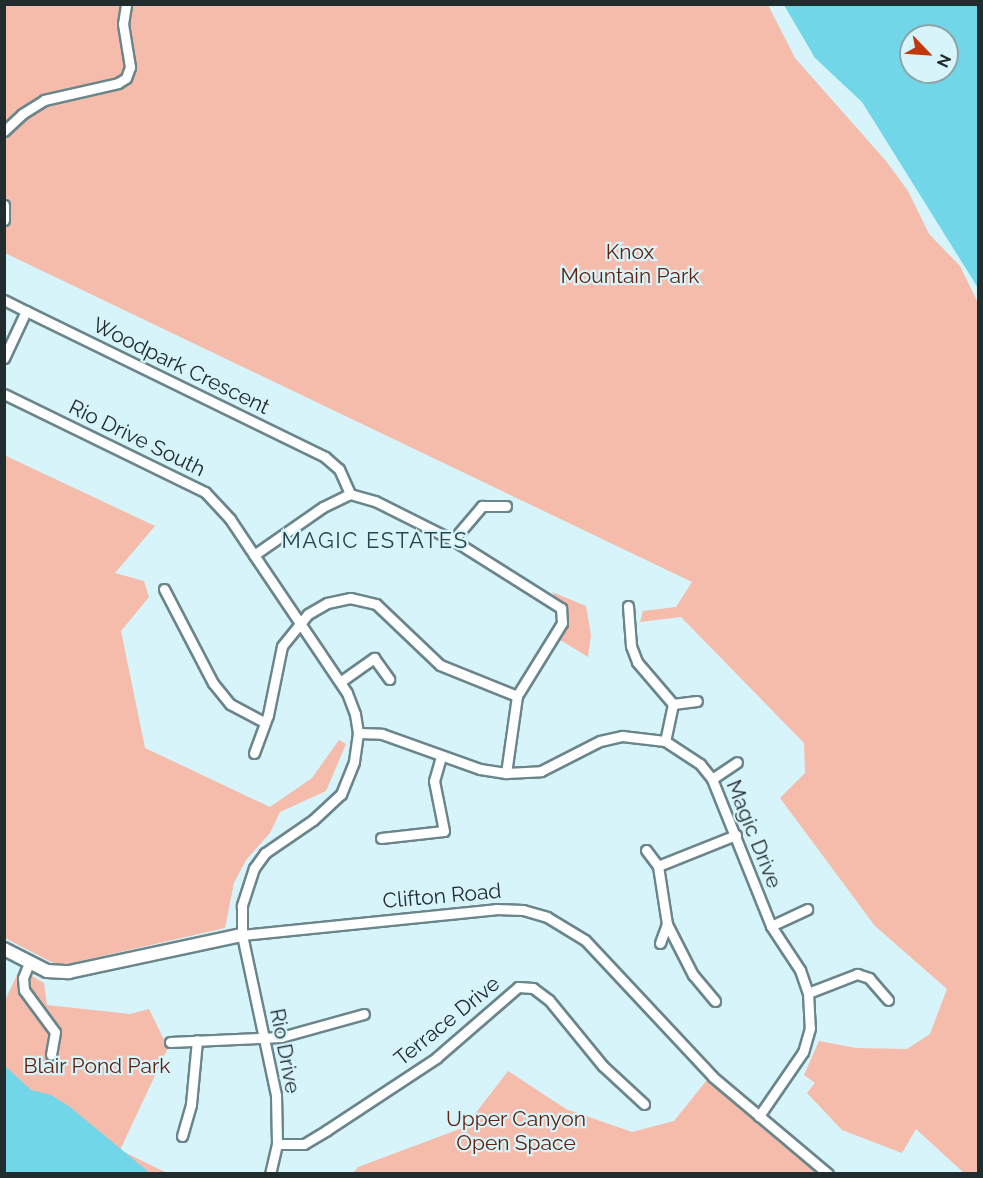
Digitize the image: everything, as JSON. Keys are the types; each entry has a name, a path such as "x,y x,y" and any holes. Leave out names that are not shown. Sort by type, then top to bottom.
{"main road":[{"name":"Clifton Road","path":"4,949 47,970 69,972 243,935"}],"street":[{"path":"4,131 22,114 44,100 124,80 130,67 123,24 126,4"},
{"path":"4,205 4,220"},
{"name":"Woodpark Crescent","path":"4,300 325,457 339,469 350,494"},
{"path":"4,358 26,311"},
{"name":"Rio Drive South","path":"4,393 205,492 230,519 339,682 355,714 358,733 354,762 341,794 313,820 277,842 254,868 242,906 243,935"},
{"path":"254,555 350,494 375,501 453,540 561,608 562,623 517,696 506,773"},
{"path":"453,540 482,506 506,506"},
{"path":"164,589 213,683 230,704 262,721"},
{"path":"254,753 262,721 268,715 282,646 300,623 327,603 350,598 376,604 440,664 517,696"},
{"path":"628,606 631,646 637,662 673,704"},
{"path":"339,682 375,658 389,679"},
{"path":"673,704 698,701"},
{"path":"665,741 673,704"},
{"name":"Magic Drive","path":"358,733 382,734 441,756 506,773 542,771 600,741 622,736 665,741 688,753 712,779 771,926 800,969 808,993 810,1028 803,1052 759,1116"},
{"path":"381,838 444,831 434,781 441,756"},
{"path":"712,779 737,762"},
{"path":"658,866 736,835"},
{"path":"645,850 658,866 667,924 693,975 715,1001"},
{"name":"Clifton Road","path":"243,935 496,909 524,910 547,917 585,940 712,1077 828,1173"},
{"path":"771,926 807,909"},
{"path":"660,943 667,924"},
{"name":"Rio Drive","path":"243,935 276,1095 277,1144 270,1173"},
{"path":"29,963 23,978 24,990 55,1032 51,1055"},
{"path":"808,993 858,974 870,978 888,1000"},
{"name":"Terrace Drive","path":"277,1144 304,1144 337,1124 436,1058 518,987 533,988 549,1000 603,1066 644,1104"},
{"path":"170,1042 266,1039 364,1014"},
{"path":"182,1136 191,1104 196,1040"}],"green space":[{"name":"Knox Mountain Park","path":"5,5 768,5 795,58 886,161 908,191 929,234 960,266 978,303 978,1173 964,1173 916,1129 902,1153 842,1130 807,1093 815,1083 804,1075 819,1041 856,1048 907,1049 930,1034 947,989 875,926 780,798 805,773 804,743 681,617 640,622 643,611 676,607 692,582 5,253"},
{"path":"4,455 155,526 115,573 144,581 149,597 121,631 145,748 270,807 312,778 339,740 346,744 326,791 280,812 270,833 246,860 234,883 225,928 59,966 5,938"},
{"path":"552,592 586,606 591,635 588,657 554,636 563,606"},
{"name":"Blair Pond Park","path":"20,969 44,983 47,1005 130,1014 149,1009 168,1048 120,1150 167,1173 138,1173 48,1102 5,1075 5,1000"},
{"name":"Upper Canyon Open Space","path":"508,1071 566,1109 632,1132 674,1121 707,1080 822,1174 352,1174 358,1167 465,1127"}],"water":[{"path":"784,5 978,5 978,288 862,102 815,58"},
{"path":"5,1066 31,1090 51,1095 70,1107 150,1173 5,1173"}],"district":[{"name":"MAGIC ESTATES","path":"375,541"}]}
